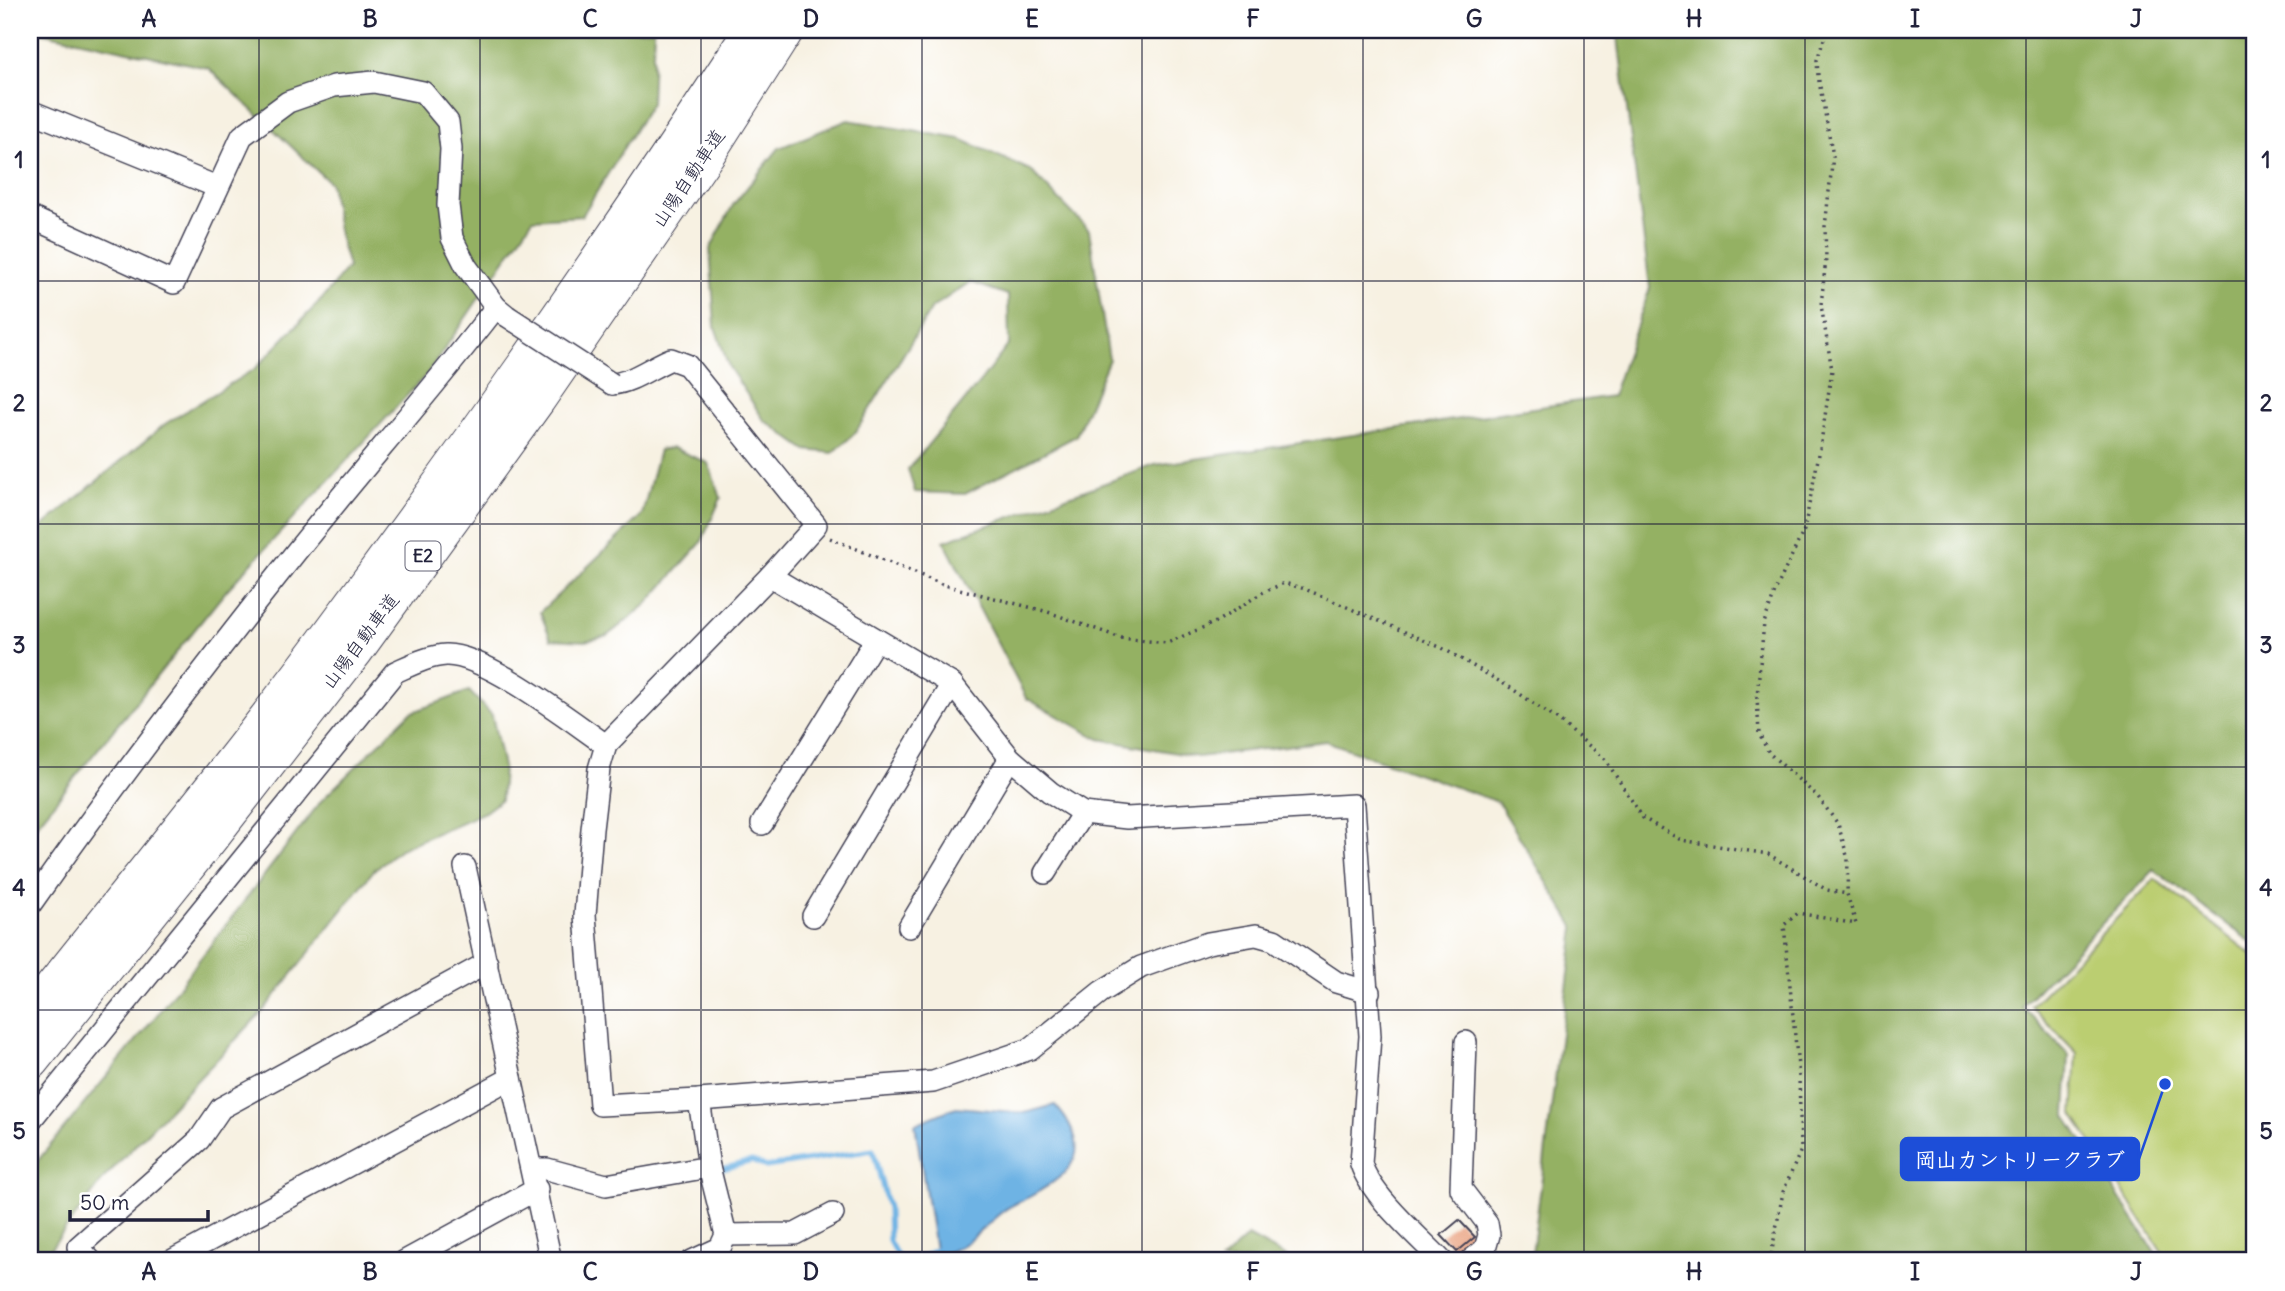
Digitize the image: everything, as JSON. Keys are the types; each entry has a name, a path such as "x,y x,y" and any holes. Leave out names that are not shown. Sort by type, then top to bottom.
{"highway":[{"name":"山陽自動車道","path":"30,1017 332,633 480,431 670,157 753,30"},
{"name":"山陽自動車道","path":"30,1061 210,837 355,650 545,388 708,151 785,30"}],"street":[{"path":"30,217 174,283 242,136 288,102 334,86 374,82 423,92 448,122 451,149 448,205 452,238 466,266 501,312 612,384 626,383 653,366 671,359 687,365 816,525 606,745 599,769 585,915 600,1105 933,1082 1030,1049 1101,992 1142,967 1208,943 1256,935 1274,940 1336,982 1368,992"},
{"path":"30,111 217,187"},
{"path":"30,905 94,813 288,561 443,376 501,312"},
{"path":"770,576 952,684 1010,758 1050,792 1083,813 1127,818 1354,805 1370,1048 1361,1164 1365,1176 1377,1193 1442,1261"},
{"path":"762,824 876,639"},
{"path":"30,1121 395,672 424,660 448,655 479,663 606,745"},
{"path":"813,916 952,684"},
{"path":"909,927 1010,758"},
{"path":"1045,873 1083,813"},
{"path":"465,867 551,1261"},
{"path":"91,1261 78,1247 199,1140 221,1108 486,963"},
{"path":"1466,1042 1461,1189 1487,1223 1489,1235 1485,1249 1470,1261"},
{"path":"171,1261 511,1078"},
{"path":"692,1261 720,1248 726,1235 709,1167 699,1100"},
{"path":"405,1261 547,1169 606,1185 709,1167"},
{"path":"726,1235 795,1234 833,1214"}],"path":[{"path":"1770,1261 1783,1192 1801,1150 1799,1077 1784,925 1798,913 1856,924 1847,894 1848,859 1838,824 1818,797 1769,753 1759,734 1757,696 1764,623 1776,589 1804,530 1832,370 1821,305 1826,259 1825,228 1833,156 1817,60 1826,30"},
{"path":"816,525 830,537 944,585 1048,612 1121,638 1167,643 1216,622 1262,593 1284,583 1305,589 1442,648 1511,688 1558,720 1605,759 1643,818 1681,840 1768,854 1827,890 1847,894"}],"green space":[{"path":"30,30 654,30 651,103 582,216 533,219 428,373 226,591 30,833 30,537 165,424 256,368 323,298 348,267 330,183 208,68"},
{"path":"1617,30 2255,30 2255,945 2154,870 2022,1006 2069,1055 2066,1116 2161,1261 1531,1261 1575,928 1498,802 1326,741 1198,757 1099,739 1026,698 944,541 1155,465 1612,396 1650,288"},
{"path":"848,120 960,139 1030,170 1089,230 1109,359 1076,436 965,494 915,492 908,469 1009,344 1008,295 970,282 932,308 855,433 833,453 806,450 764,420 729,367 715,327 710,249 733,205 779,148"},
{"path":"673,448 708,463 721,498 701,543 647,604 607,636 585,641 551,639 540,612 642,515 659,450"},
{"path":"469,691 492,715 503,767 501,800 485,812 400,849 374,870 263,1011 105,1177 41,1261 30,1261 30,1170 153,1020 322,800 410,713"},
{"path":"2155,879 2255,957 2255,1261 2168,1261 2073,1114 2077,1053 2031,1006"},
{"path":"1248,1236 1294,1261 1221,1261"}],"water":[{"path":"1055,1105 1067,1120 1077,1146 1069,1167 1047,1186 1005,1210 968,1242 941,1255 935,1250 915,1124 956,1107 1025,1113"}],"building":[{"path":"1459,1220 1475,1237 1457,1252 1441,1235"}],"waterway":[{"path":"722,1169 752,1161 766,1167 873,1150 888,1208 889,1241 900,1261"},
{"path":"915,1261 939,1248"}],"place":[{"name":"岡山カントリークラブ","path":"2165,1084"}]}
